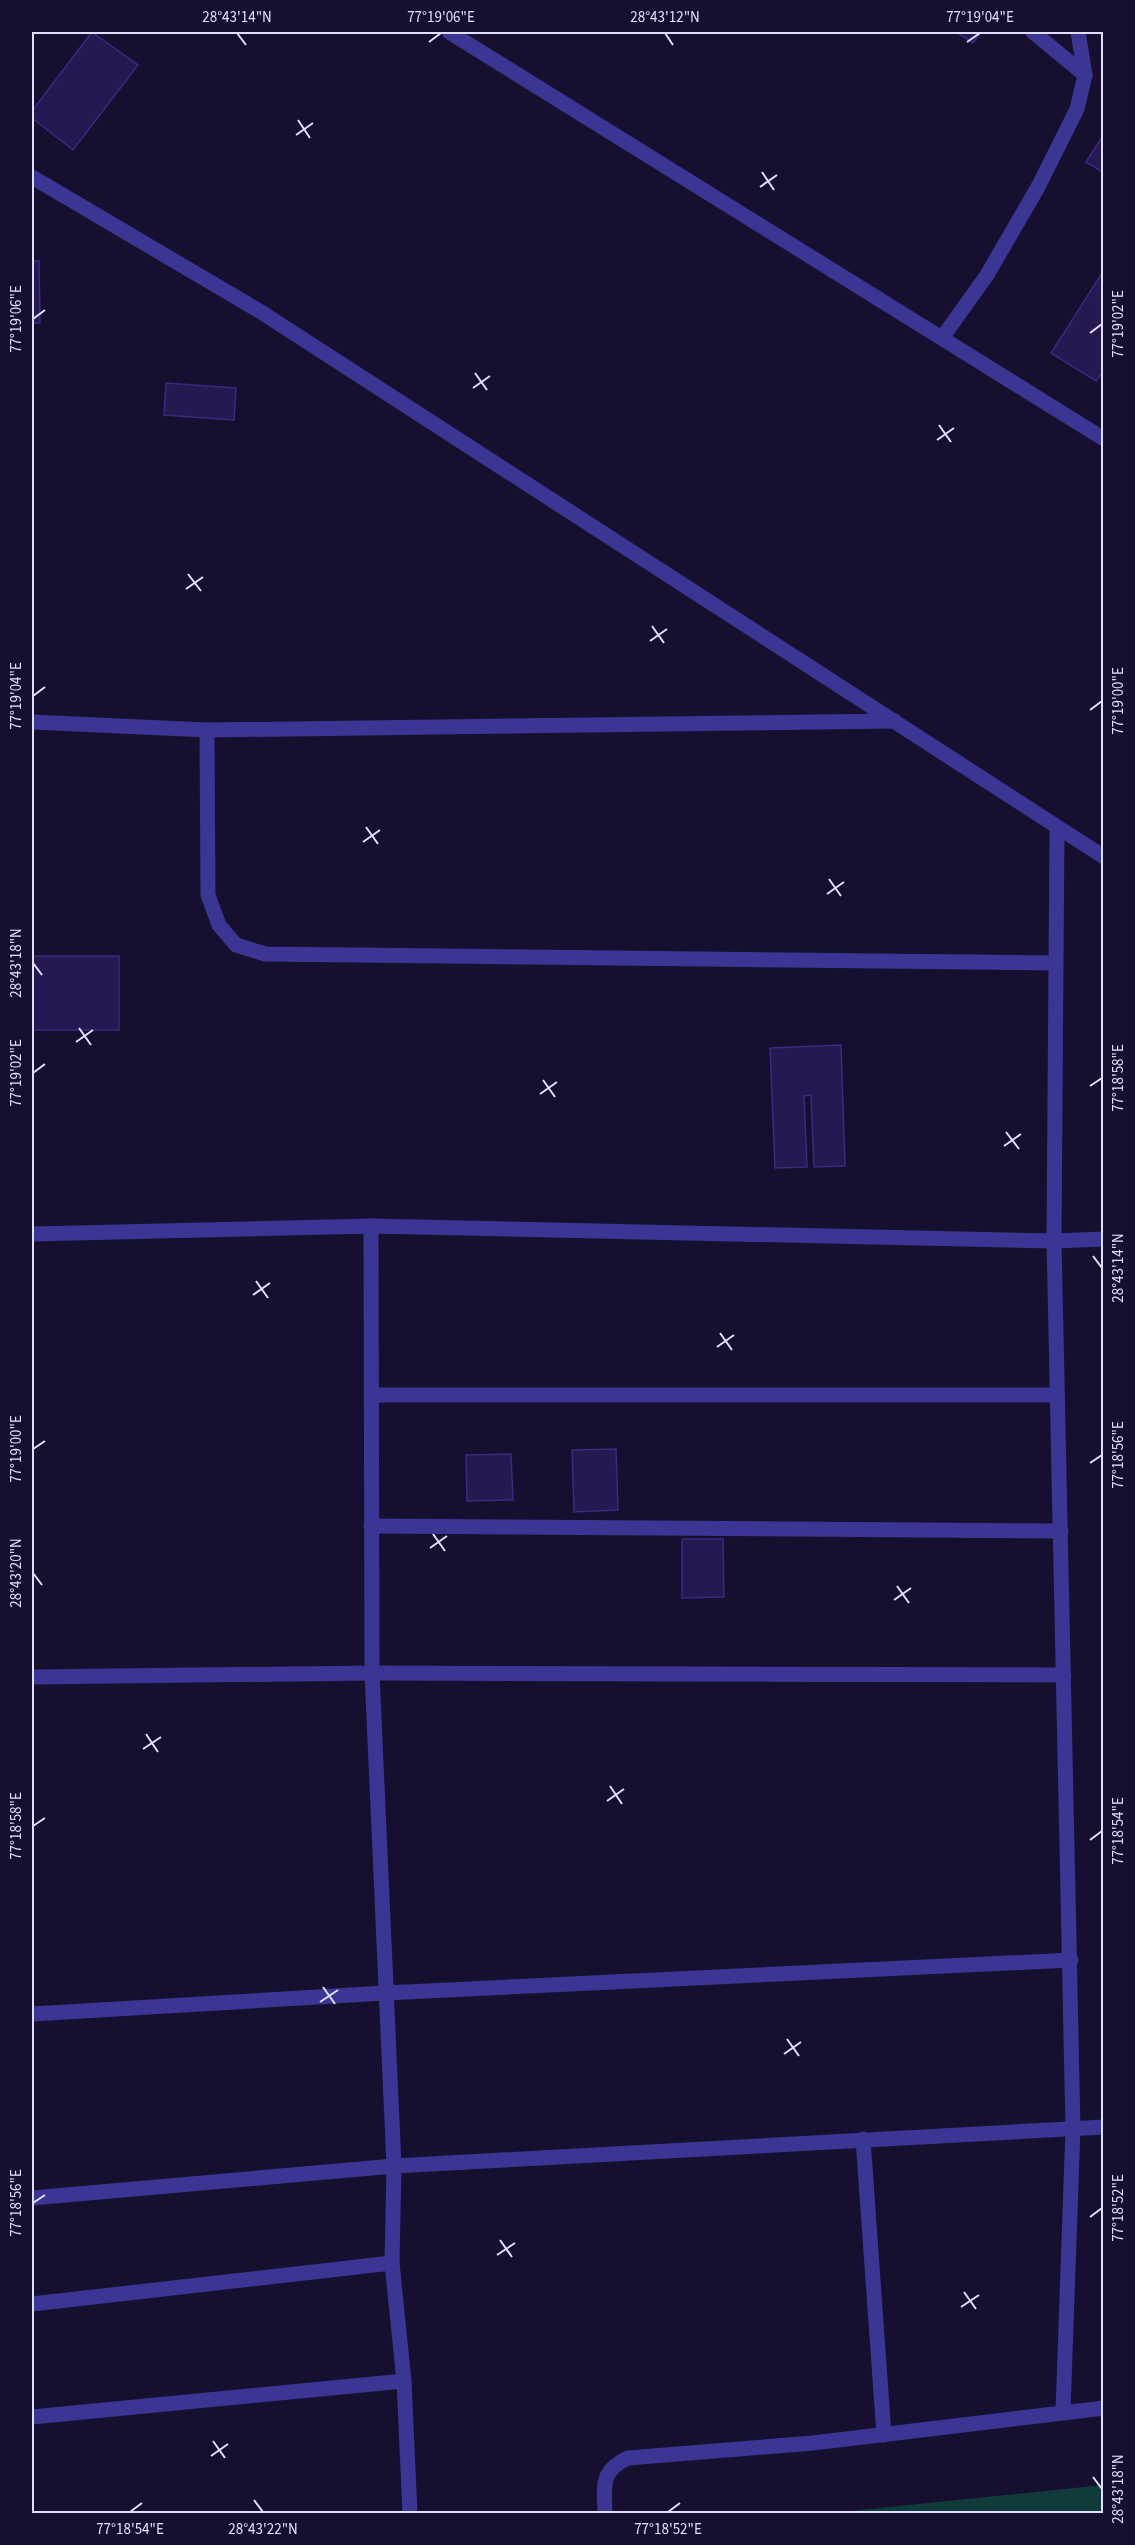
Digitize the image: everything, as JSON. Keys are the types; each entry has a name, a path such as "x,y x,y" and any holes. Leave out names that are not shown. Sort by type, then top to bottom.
{"street":[{"path":"449,32 1104,439"},
{"path":"1033,32 1084,75"},
{"path":"942,338 987,275 1038,187 1077,109 1084,75 1078,32"},
{"path":"32,177 261,312 1104,857"},
{"path":"32,722 207,730 895,721"},
{"path":"207,730 208,895 219,925 236,945 265,954 1055,963"},
{"path":"1057,828 1054,1241 1073,2128 1063,2411"},
{"path":"371,1226 372,1673 394,2166 392,2263 404,2381 410,2514"},
{"path":"32,1234 371,1226 1054,1241 1104,1239"},
{"path":"372,1395 1057,1395"},
{"path":"371,1526 1061,1531"},
{"path":"32,1677 372,1673 1064,1675"},
{"path":"32,2014 385,1993 1071,1960"},
{"path":"32,2198 394,2166 1104,2127"},
{"path":"863,2139 884,2435"},
{"path":"32,2304 392,2263"},
{"path":"32,2417 404,2381"},
{"path":"605,2514 606,2477 615,2464 628,2458 884,2435 1063,2411 1104,2408"}],"green space":[{"path":"1103,2485 1103,2513 831,2513"}],"building":[{"path":"92,32 138,65 73,150 32,118 32,111"},
{"path":"956,32 981,32 973,43"},
{"path":"1104,134 1104,173 1086,162"},
{"path":"32,261 39,261 40,323 32,323"},
{"path":"1104,270 1104,370 1096,381 1051,353"},
{"path":"166,383 236,388 234,420 164,415"},
{"path":"32,956 119,956 119,1030 32,1030"},
{"path":"841,1045 845,1166 814,1167 811,1095 804,1096 807,1167 775,1168 770,1048"},
{"path":"616,1449 618,1510 574,1512 572,1450"},
{"path":"511,1454 513,1500 467,1501 466,1455"},
{"path":"682,1539 723,1539 724,1597 682,1598"}]}
